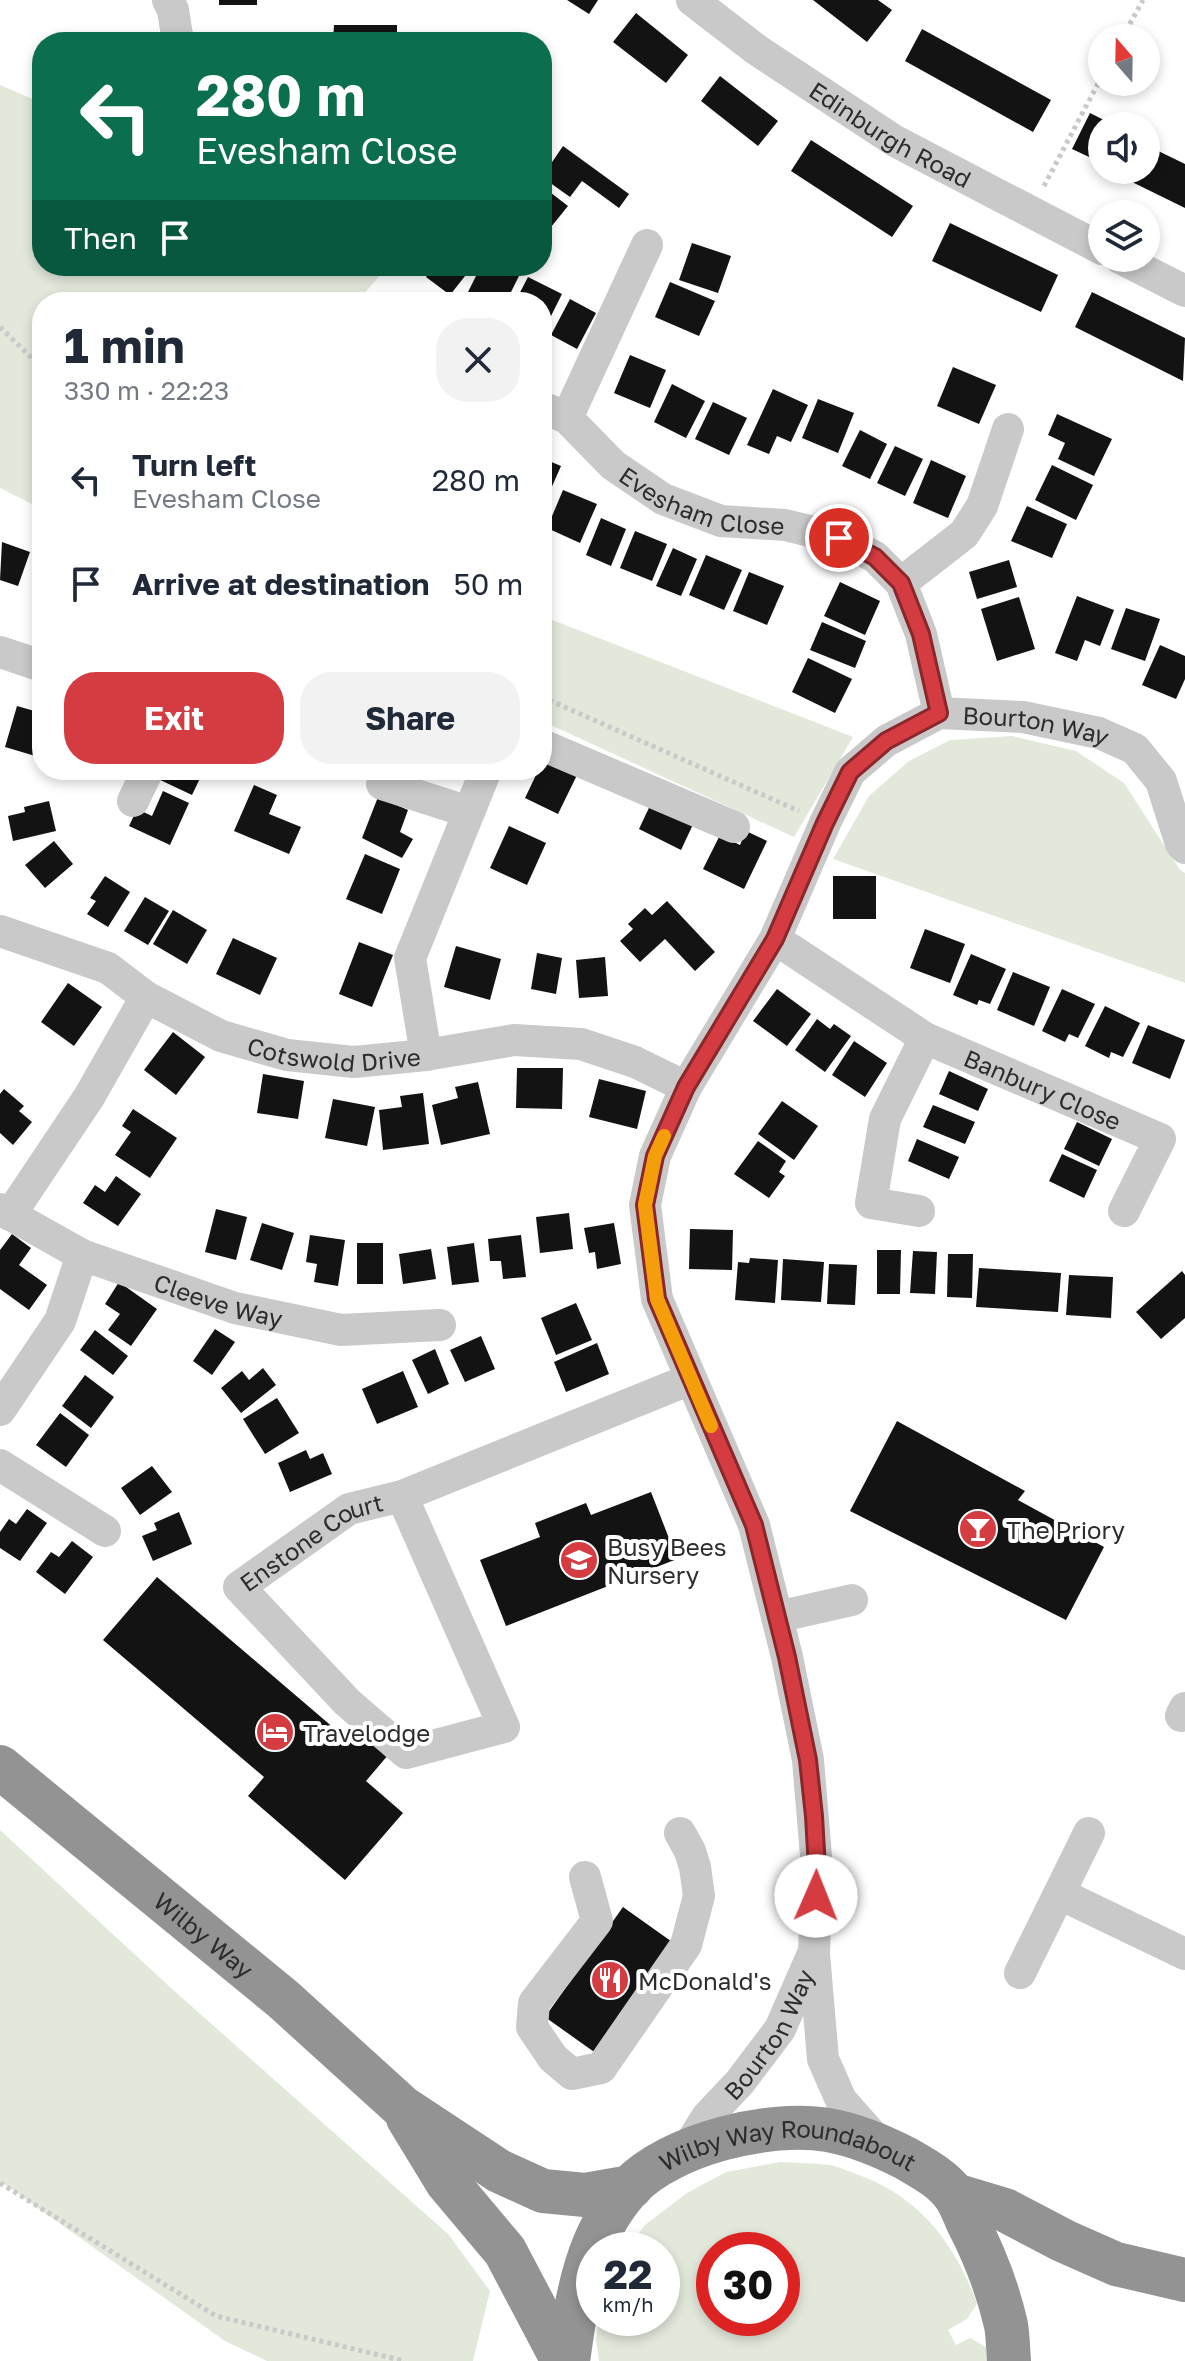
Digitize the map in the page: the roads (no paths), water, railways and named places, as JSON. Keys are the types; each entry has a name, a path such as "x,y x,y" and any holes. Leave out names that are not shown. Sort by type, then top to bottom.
{"highway":[{"name":"Wilby Way","path":"0,1767 283,1999 402,2107 499,2171 543,2191 585,2195 631,2187"},
{"name":"Wilby Way","path":"402,2107 447,2182 505,2251 566,2361"},
{"name":"Wilby Way Roundabout","path":"566,2361 580,2285 589,2257 604,2223 631,2187 687,2149 774,2129 826,2130 881,2145 929,2171 955,2195 988,2267 1006,2325 1009,2361"},
{"path":"955,2195 1005,2210 1116,2264 1185,2280"}],"street":[{"path":"168,0 176,32"},
{"name":"Edinburgh Road","path":"692,0 757,50 895,141 1088,242"},
{"name":"Evesham Close","path":"647,245 587,378 554,412 613,465 663,499 721,521 785,525 839,538 875,557 901,583 921,634 939,713"},
{"path":"1148,272 1185,291"},
{"path":"901,583 964,534 982,506 1008,429"},
{"path":"1,654 32,663"},
{"name":"Bourton Way","path":"881,2145 841,2100 823,2059 814,1954 817,1868 808,1760 754,1525 657,1299 645,1205 655,1156 686,1087 775,939 850,772 886,741 939,713 1023,717 1099,733 1135,749 1173,776 1181,844 1185,848"},
{"path":"552,749 734,827"},
{"path":"133,801 143,780"},
{"path":"426,1055 410,958 482,780"},
{"path":"382,784 469,812"},
{"name":"Cotswold Drive","path":"0,931 108,968 146,997 221,1036 287,1055 354,1062 426,1055 514,1040 581,1044 635,1062 686,1087"},
{"name":"Banbury Close","path":"775,939 925,1038 1160,1139 1124,1211"},
{"name":"Cleeve Way","path":"146,997 89,1097 5,1212 82,1255 235,1308 341,1330 440,1325"},
{"path":"919,1211 871,1203 885,1119 925,1038"},
{"path":"0,1410 60,1321 82,1255"},
{"name":"Enstone Court","path":"402,1496 504,1727 406,1753 335,1689 239,1587 349,1509 402,1496 691,1379"},
{"path":"0,1465 105,1531"},
{"path":"777,1617 852,1600"},
{"path":"585,1877 597,1921 534,2003 532,2027 553,2058 572,2074 601,2068 686,1945 699,1896 695,1867 680,1833"},
{"path":"1020,1973 1089,1833"},
{"path":"1060,1894 1185,1954"},
{"name":"Bourton Way","path":"687,2149 707,2117 740,2082 780,2029 814,1954"}],"place":[{"name":"The Priory","path":"978,1529"},
{"name":"Busy Bees Nursery","path":"579,1560"},
{"name":"Travelodge","path":"275,1732"},
{"name":"McDonald's","path":"610,1980"}]}
